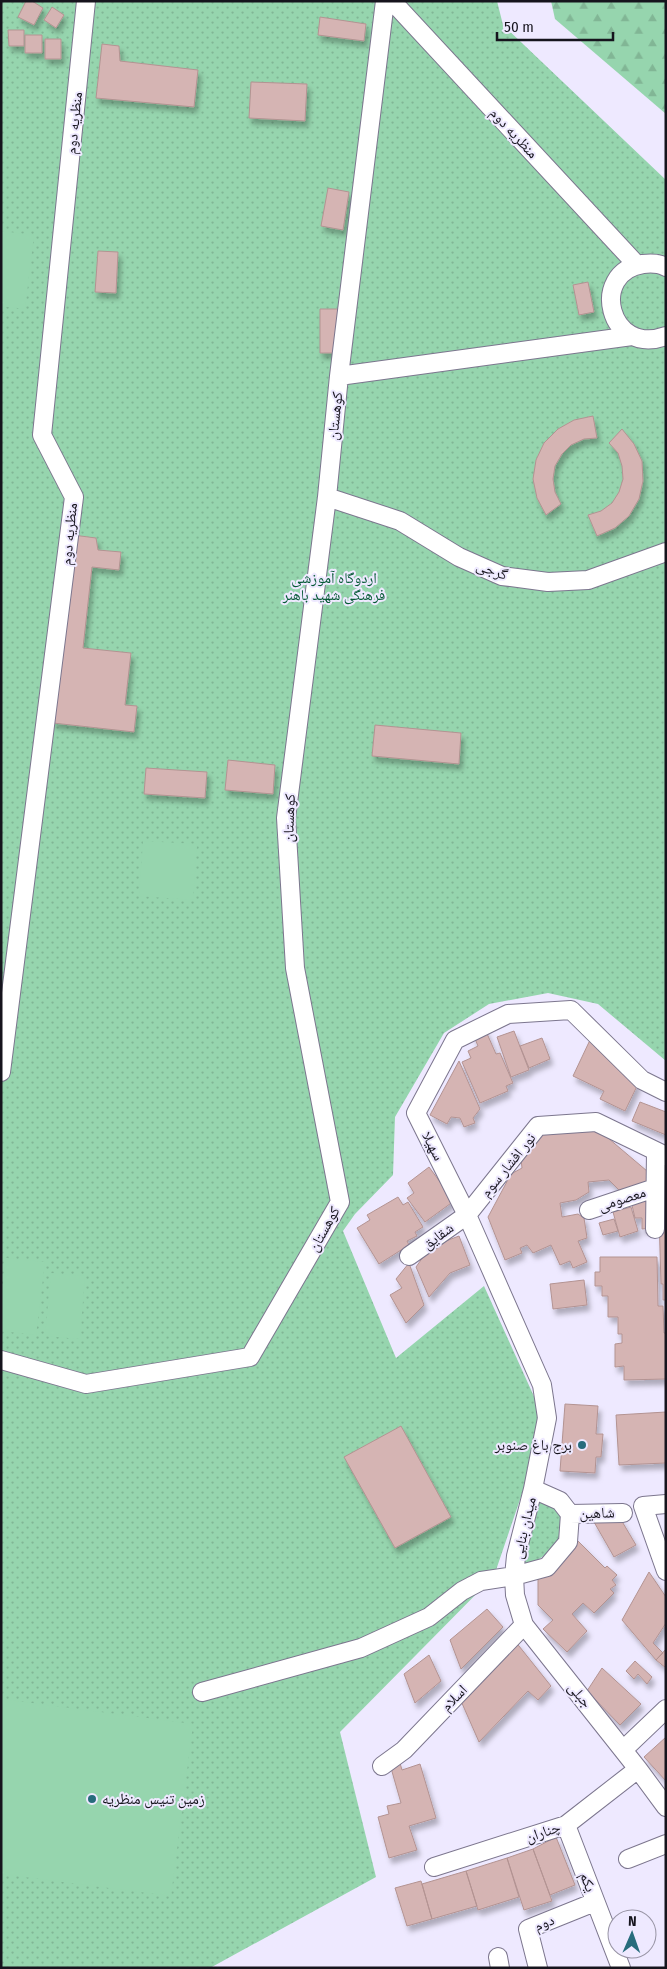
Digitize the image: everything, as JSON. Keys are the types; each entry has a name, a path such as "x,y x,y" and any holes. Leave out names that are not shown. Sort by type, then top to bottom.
{"street":[{"name":"منظریه دوم","path":"1,1072 74,497 42,435 86,1"},
{"name":"کوهستان","path":"1,1360 86,1384 250,1357 340,1202 295,968 286,818 385,1"},
{"name":"منظریه دوم","path":"392,1 637,265"},
{"path":"666,267 649,263 637,265 625,271 616,280 611,292 610,306 614,318 621,329 632,336 644,340 657,340 666,336"},
{"path":"339,376 632,336"},
{"name":"گرجی","path":"326,497 400,521 459,557 502,576 548,582 588,580 666,552"},
{"name":"سهیلا","path":"533,1490 547,1418 542,1385 467,1215 416,1113 455,1040 508,1014 571,1010 642,1080 666,1092"},
{"name":"نور افشار سوم","path":"467,1215 538,1126 596,1122 661,1154"},
{"name":"معصومی","path":"655,1229 655,1188 661,1154"},
{"name":"معصومی","path":"589,1210 655,1188"},
{"name":"شقایق","path":"410,1256 467,1215"},
{"name":"میدان بنایی","path":"533,1490 560,1501 570,1514 568,1542 547,1567 514,1576 522,1531 533,1490"},
{"path":"666,1504 643,1506 666,1571"},
{"name":"شاهین","path":"570,1514 623,1512"},
{"path":"202,1692 361,1648 429,1616 462,1591 481,1581 514,1576"},
{"name":"جبلی","path":"514,1576 515,1595 524,1625 666,1807"},
{"name":"اسلام","path":"382,1766 404,1750 524,1625"},
{"path":"623,1750 666,1709"},
{"name":"چناران","path":"434,1867 566,1825 638,1769"},
{"name":"یکم","path":"566,1825 621,1968"},
{"path":"628,1859 666,1844"},
{"name":"دوم","path":"538,1968 528,1929 596,1902"}],"green space":[{"name":"اردوگاه آموزشی فرهنگی شهید باهنر","path":"1,1 497,1 503,25 666,180 666,1061 598,1004 548,993 489,1004 444,1033 395,1117 393,1175 355,1214 343,1231 396,1358 484,1286 546,1423 494,1576 340,1732 376,1877 210,1968 1,1968"},
{"path":"551,1 666,1 666,114 555,19"},
{"path":"1,231 34,235 25,309 1,306"},
{"path":"143,841 197,844 193,900 139,896"},
{"path":"6,1258 45,1262 36,1335 1,1331 1,1301"},
{"path":"51,1273 85,1276 80,1339 45,1336"},
{"path":"539,1498 559,1510 563,1528 554,1549 527,1567 522,1558"},
{"name":"زمین تنیس منظریه","path":"1,1699 193,1724 171,1896 1,1874"}],"building":[{"path":"26,1 32,1 43,8 34,25 18,17"},
{"path":"52,7 64,15 56,28 44,20"},
{"path":"320,17 366,24 364,41 318,35"},
{"path":"8,30 24,30 24,46 9,46"},
{"path":"25,35 42,35 42,53 25,53"},
{"path":"45,39 61,39 61,59 45,59"},
{"path":"102,44 119,46 120,61 198,70 194,107 96,98"},
{"path":"251,82 307,84 305,121 249,118"},
{"path":"328,188 349,192 343,230 321,226"},
{"path":"98,251 118,252 116,293 95,292"},
{"path":"588,282 594,312 579,315 573,285"},
{"path":"320,309 340,309 340,353 320,353"},
{"path":"593,416 597,438 584,439 571,445 562,454 555,466 553,479 555,492 561,504 546,515 537,498 533,479 536,460 544,443 558,429 574,420"},
{"path":"622,429 634,444 642,461 643,481 639,499 629,516 615,528 597,536 588,515 601,511 612,503 619,492 623,479 622,466 618,453 609,443"},
{"path":"73,535 96,538 98,550 121,552 119,570 92,567 83,648 131,653 125,705 137,706 134,732 53,723"},
{"path":"375,725 461,733 459,764 372,756"},
{"path":"228,760 275,765 273,794 225,790"},
{"path":"146,768 207,772 205,798 144,794"},
{"path":"485,1029 496,1054 500,1053 513,1083 506,1086 508,1091 480,1103 462,1062 471,1058 468,1051 478,1046 473,1034"},
{"path":"514,1031 529,1070 511,1077 497,1037"},
{"path":"542,1038 550,1059 529,1068 520,1046"},
{"path":"590,1040 638,1084 625,1111 600,1099 604,1091 573,1076"},
{"path":"459,1061 480,1109 473,1118 475,1123 464,1127 460,1118 451,1117 447,1124 430,1115"},
{"path":"640,1102 666,1112 666,1135 632,1121"},
{"path":"595,1127 647,1171 650,1182 619,1190 609,1180 588,1182 589,1192 576,1200 560,1203 562,1217 578,1214 584,1218 587,1238 578,1241 587,1262 573,1268 570,1261 560,1265 551,1245 533,1253 527,1245 520,1248 522,1253 505,1260 488,1217 511,1174 522,1168 521,1159 539,1135"},
{"path":"429,1167 454,1201 425,1222 407,1198 414,1193 408,1183"},
{"path":"651,1195 652,1228 642,1229 642,1218 635,1218 631,1201"},
{"path":"398,1197 403,1205 408,1202 423,1227 415,1232 417,1236 407,1241 409,1245 379,1264 357,1228 370,1220 367,1215"},
{"path":"631,1207 638,1231 620,1237 613,1212"},
{"path":"659,1216 666,1216 666,1300 663,1300 663,1284 661,1284"},
{"path":"614,1219 618,1231 603,1235 599,1223"},
{"path":"459,1236 470,1265 450,1273 429,1297 416,1267 430,1247"},
{"path":"600,1257 657,1257 658,1306 663,1306 664,1333 666,1333 666,1379 624,1380 624,1366 615,1367 615,1344 622,1343 622,1334 618,1334 618,1317 608,1317 608,1296 602,1296 602,1286 595,1286 595,1272 600,1272"},
{"path":"409,1263 424,1305 406,1323 390,1295 402,1288 396,1279"},
{"path":"584,1280 587,1305 553,1309 550,1284"},
{"name":"برج باغ صنوبر","path":"565,1404 598,1406 596,1434 603,1434 601,1457 596,1457 595,1473 560,1471"},
{"path":"666,1412 666,1463 619,1465 616,1415"},
{"path":"401,1426 451,1517 395,1548 344,1457"},
{"path":"620,1518 636,1545 614,1557 594,1522"},
{"path":"578,1541 605,1568 607,1566 617,1575 612,1580 616,1585 610,1589 614,1593 594,1613 583,1603 572,1614 587,1631 567,1652 543,1629 553,1620 538,1605 538,1579"},
{"path":"649,1572 666,1597 666,1623 653,1643 663,1653 656,1660 622,1620"},
{"path":"487,1609 503,1627 461,1669 450,1640"},
{"path":"515,1641 551,1686 538,1700 528,1691 479,1742 461,1701"},
{"path":"666,1649 666,1668 656,1660"},
{"path":"429,1655 441,1681 415,1703 404,1674"},
{"path":"635,1661 652,1677 647,1684 638,1674 634,1679 626,1671"},
{"path":"602,1668 641,1704 620,1725 587,1691"},
{"path":"666,1737 666,1781 644,1757"},
{"path":"400,1763 402,1770 420,1764 436,1818 409,1826 417,1850 389,1858 378,1817 389,1814 387,1806 401,1803 391,1768"},
{"path":"556,1837 575,1885 550,1895 533,1849"},
{"path":"533,1849 552,1901 524,1910 507,1858"},
{"path":"507,1858 519,1897 478,1910 466,1871"},
{"path":"466,1871 477,1906 432,1919 422,1884"},
{"path":"421,1881 432,1919 407,1926 395,1888"}],"place":[{"name":"برج باغ صنوبر","path":"582,1445"},
{"name":"زمین تنیس منظریه","path":"92,1799"}]}
